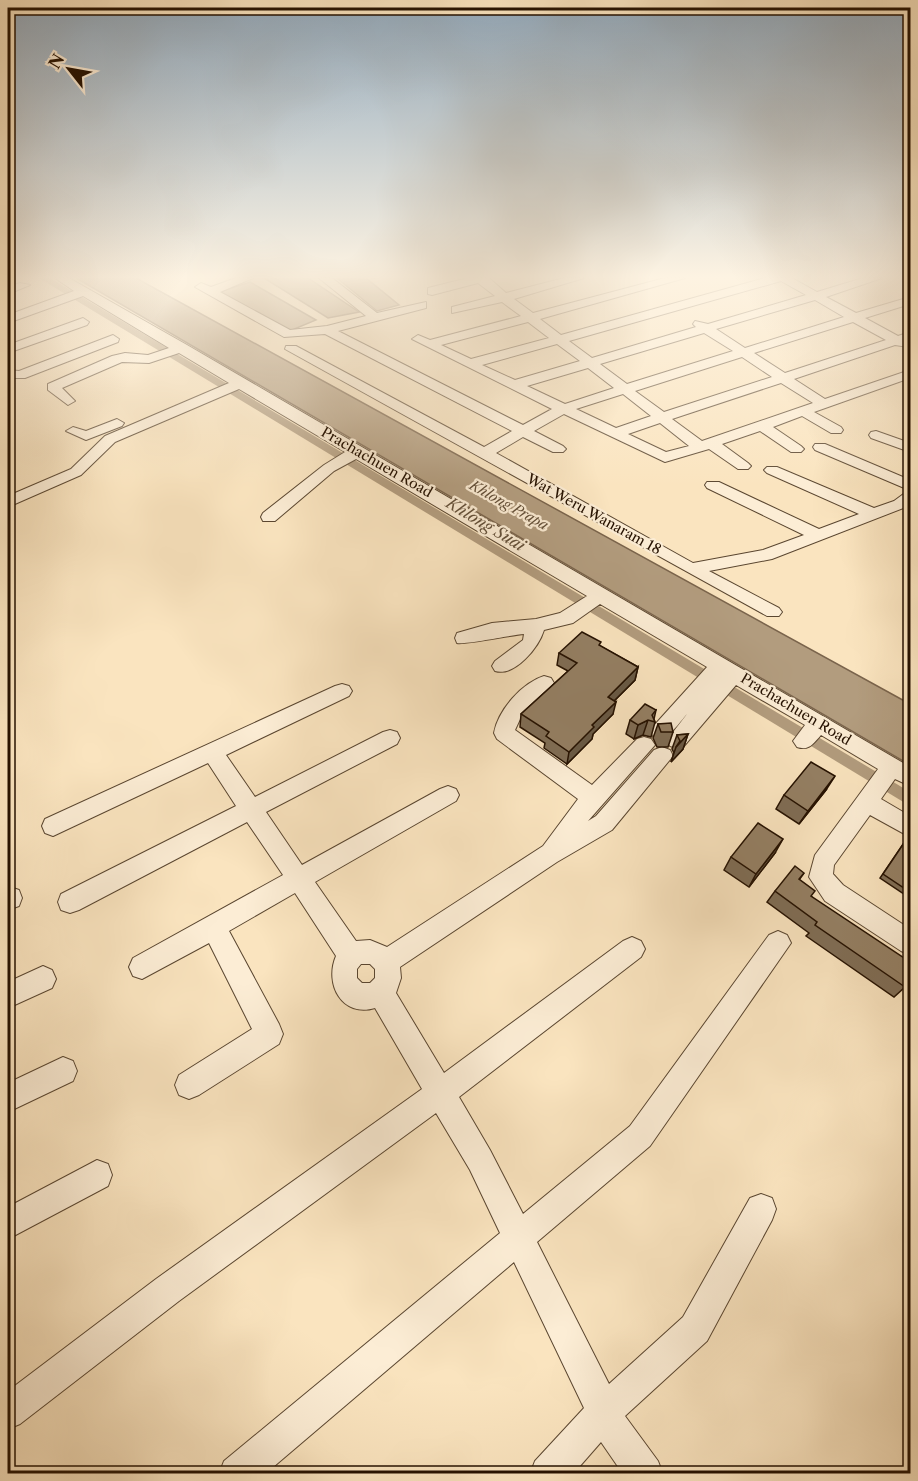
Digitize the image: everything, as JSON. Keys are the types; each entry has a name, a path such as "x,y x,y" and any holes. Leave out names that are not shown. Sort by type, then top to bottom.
{"street":[{"path":"8,374 20,375 92,347"},
{"name":"Prachachuen Road","path":"162,347 230,388 358,451 728,669 813,730 877,785 910,777"},
{"path":"360,347 558,449"},
{"path":"435,347 665,457 804,412 910,374"},
{"path":"470,364 530,347"},
{"path":"569,347 661,417 743,466"},
{"path":"514,385 644,347"},
{"path":"735,347 824,405"},
{"path":"484,453 562,409 759,347"},
{"path":"615,433 877,347"},
{"name":"Wat Weru Wanaram 18","path":"291,349 773,612"},
{"path":"68,401 53,387 125,357 142,359 171,353"},
{"path":"8,502 76,472 110,439 204,385"},
{"path":"73,432 82,436 91,435 230,388"},
{"path":"804,412 836,430"},
{"path":"762,426 796,449"},
{"path":"876,435 910,448"},
{"path":"820,447 910,486"},
{"path":"269,517 329,468 358,451"},
{"path":"772,470 874,514"},
{"path":"713,485 818,536"},
{"path":"692,568 766,555 900,504 910,495"},
{"path":"464,638 492,630 536,626 566,618 602,594"},
{"path":"502,666 531,643 536,626"},
{"path":"645,1473 611,1426 480,1160 440,1093 383,977 381,957 367,952 352,957 346,963 342,978 350,992 365,997 383,977 549,855 604,823 661,743 728,669"},
{"path":"544,683 510,716 505,723 504,733 593,798"},
{"path":"52,826 342,691"},
{"path":"70,902 390,738"},
{"path":"549,855 593,798 661,743"},
{"path":"212,752 352,957"},
{"path":"910,827 877,785 823,862 821,877 834,893 910,943"},
{"path":"141,967 300,880 448,795"},
{"path":"189,1085 269,1034 214,927"},
{"path":"237,1473 519,1240 640,1136 778,943"},
{"path":"8,1412 102,1338 286,1202 440,1093 632,950"},
{"path":"8,995 43,979"},
{"path":"8,1098 63,1071"},
{"path":"8,1224 97,1175"},
{"path":"548,1473 604,1412 695,1329 761,1209"}],"water":[{"name":"Khlong Prapa","path":"194,347 262,347 910,704 910,765"}],"building":[{"path":"582,632 601,642 599,645 638,667 608,697 616,702 569,752 546,736 549,732 521,714 577,663 559,653"},
{"path":"645,704 656,710 652,715 655,722 648,720 638,725 630,720"},
{"path":"671,723 673,732 661,732 658,724"},
{"path":"688,734 676,747 680,741 677,735"},
{"path":"811,762 835,776 808,811 784,795"},
{"path":"758,823 783,839 756,874 731,857"},
{"path":"910,834 910,892 883,874"},
{"path":"795,866 804,873 799,879 815,891 811,896 910,962 910,978 905,987 815,925 817,922 775,891"}],"waterway":[{"name":"Khlong Suai","path":"158,347 910,800"}]}
